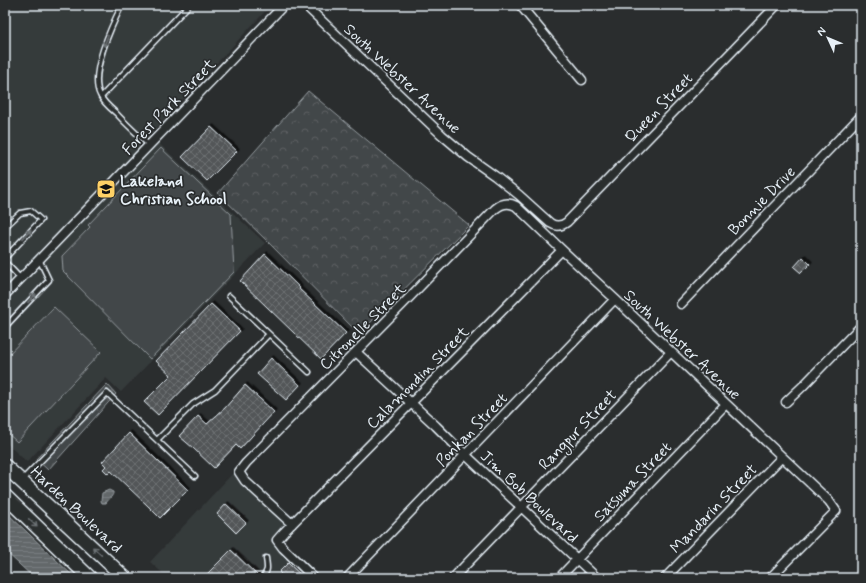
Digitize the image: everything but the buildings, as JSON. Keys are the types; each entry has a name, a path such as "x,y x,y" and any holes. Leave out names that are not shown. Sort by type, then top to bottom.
{"main road":[{"name":"Harden Boulevard","path":"5,466 125,578"},
{"path":"5,496 90,578"}],"street":[{"name":"Forest Park Street","path":"5,295 284,5"},
{"name":"South Webster Avenue","path":"305,5 442,135 519,195 550,223 558,225"},
{"path":"520,5 582,80"},
{"name":"Queen Street","path":"558,225 563,225 567,222 777,5"},
{"name":"Bonnie Drive","path":"681,304 861,116"},
{"name":"South Webster Avenue","path":"506,204 516,206 829,501 836,511 770,578"},
{"name":"Citronelle Street","path":"292,524 245,481 239,472 246,463 496,209 506,204"},
{"name":"Calamondin Street","path":"314,578 283,548 277,540 562,250"},
{"name":"Ponkan Street","path":"346,578 615,299"},
{"path":"786,402 861,326"},
{"name":"Jim Bob Boulevard","path":"356,352 598,578"},
{"name":"Rangpur Street","path":"453,578 671,352"},
{"name":"Satsuma Street","path":"558,578 726,404"},
{"name":"Mandarin Street","path":"664,578 782,457"}],"lane":[{"path":"122,5 114,19 102,52 96,76 99,94 108,106 149,145"},
{"path":"101,97 189,5"},
{"path":"5,227 20,213 31,211 41,220 5,258"},
{"path":"5,327 49,280 39,260"},
{"path":"5,262 21,279"},
{"path":"229,296 309,372"},
{"path":"157,440 193,404 215,390 269,334"},
{"path":"22,481 107,393 195,476"},
{"path":"262,578 268,568 266,558"}],"shaded area":[{"name":"Lakeland Christian School","path":"5,5 271,5 150,135 265,243 121,392 106,378 27,462 5,442"},
{"path":"234,472 242,484 284,524 273,537 273,543 279,551 307,578 168,578 150,562"},
{"path":"109,490 113,492 113,495 106,503 102,503 102,493"},
{"path":"5,511 75,578 34,578 5,551"}],"green space":[{"path":"308,91 469,225 359,334 218,193"},
{"path":"161,148 231,214 234,272 150,359 63,271 62,256 90,227 88,225"},
{"path":"54,307 101,352 17,442 5,431 5,358"},
{"path":"107,384 116,394 48,470 36,459"}],"place":[{"name":"Lakeland Christian School","path":"106,189"}]}
